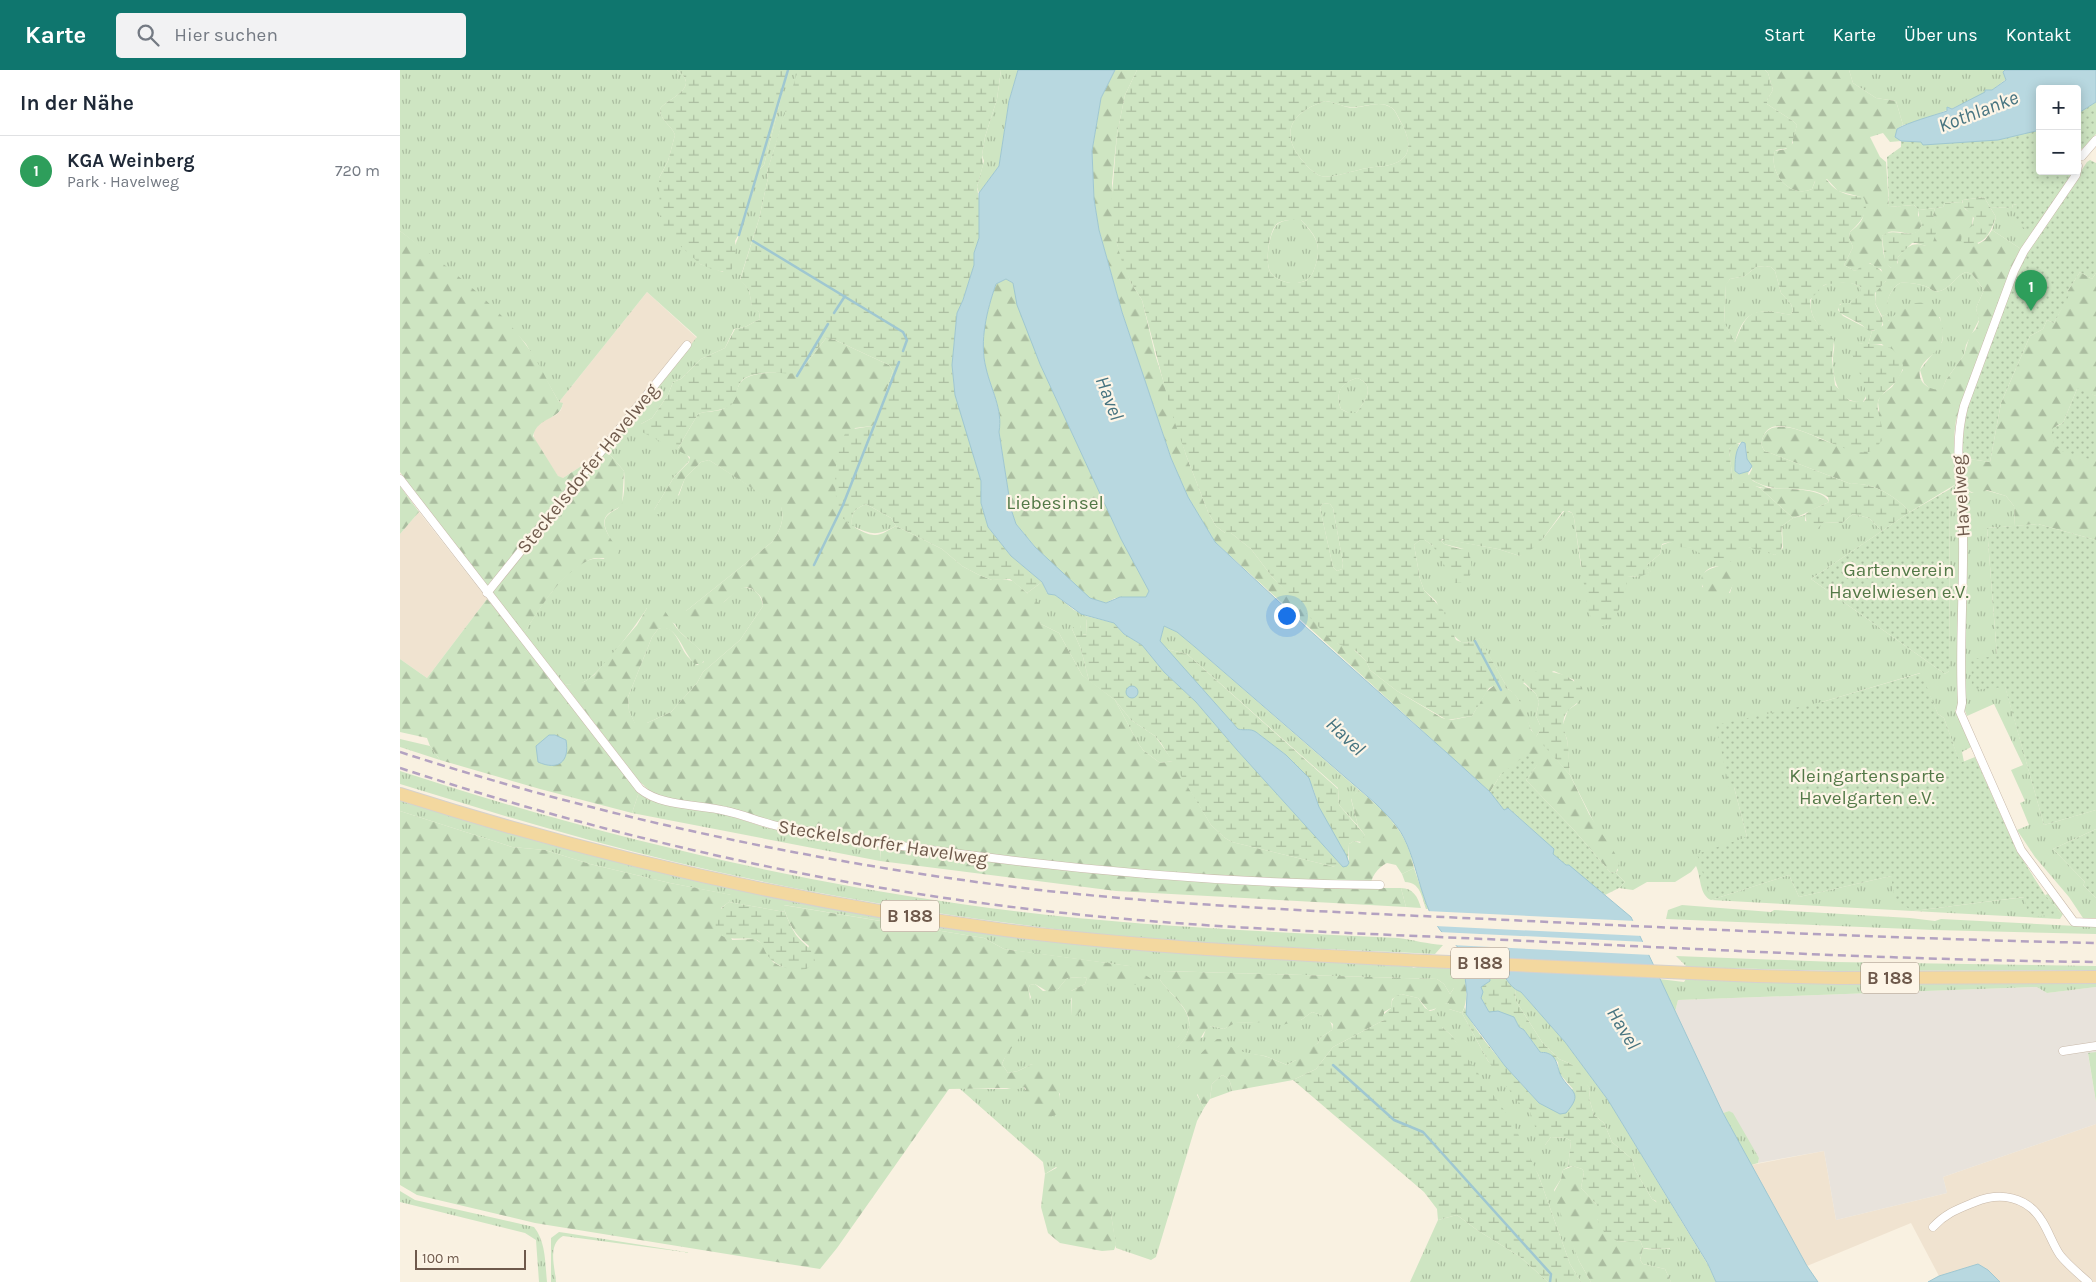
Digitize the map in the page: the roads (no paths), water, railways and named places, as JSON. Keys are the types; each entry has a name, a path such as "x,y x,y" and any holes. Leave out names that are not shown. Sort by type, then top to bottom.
{"main road":[{"name":"B 188","path":"400,794 510,828 638,862 757,889 888,913 1008,930 1114,942 1231,951 1684,973 1838,978 2096,976"}],"street":[{"name":"Havelweg","path":"2081,154 2096,140"},
{"name":"Havelweg","path":"2076,175 2024,251 2014,271 1959,424 1957,447 1964,548 1960,712 2021,850 2074,922 2096,924"},
{"name":"Steckelsdorfer Havelweg","path":"487,593 687,345"},
{"name":"Steckelsdorfer Havelweg","path":"400,479 640,789 656,799 727,811 757,822 782,827 971,857 1147,874 1324,884 1380,885"},
{"path":"2063,1051 2096,1046"},
{"path":"1933,1227 1945,1214 1982,1200 2002,1196 2015,1199 2027,1205 2039,1216 2059,1254 2088,1282"}],"water":[{"name":"Havel","path":"1018,70 1115,70 1101,98 1092,151 1094,199 1099,230 1122,312 1171,458 1188,497 1215,542 1306,627 1490,792 1504,810 1508,808 1554,849 1553,854 1631,917 1723,1113 1807,1266 1818,1282 1716,1282 1708,1264 1608,1100 1565,1042 1521,992 1511,985 1501,973 1494,970 1489,971 1490,981 1481,987 1483,992 1481,998 1489,1012 1498,1011 1514,1017 1519,1027 1524,1030 1540,1052 1547,1053 1553,1057 1561,1076 1575,1097 1566,1113 1560,1114 1539,1103 1505,1066 1466,1014 1467,994 1465,977 1457,946 1445,936 1429,911 1404,838 1387,815 1195,647 1177,632 1164,626 1160,641 1238,729 1256,732 1286,755 1309,778 1319,807 1346,855 1349,863 1343,867 1196,702 1164,672 1142,645 1124,634 1114,623 1081,614 1055,595 1048,594 1042,582 1011,556 988,527 981,503 981,481 955,395 952,365 957,313 974,265 974,253 979,238 979,193 999,166 1009,101","holes":["1006,279 1013,283 1017,305 1040,364 1121,539 1149,591 1146,597 1120,597 1106,603 1090,598 1035,547 1016,524 1011,509 999,432 998,407 986,368 983,347 987,315 996,284"]},
{"name":"Kothlanke","path":"2005,70 2096,70 2096,102 2081,111 2081,85 2036,85 2036,131 1998,140 1923,145 1921,142 1901,141 1895,137 1897,129 1902,126 1947,111 1947,107 1952,109 1985,92 1985,90 1992,90 2006,80 2003,72"},
{"path":"1742,442 1745,443 1747,459 1752,466 1749,471 1739,474 1735,471 1735,460 1738,448"},
{"path":"1134,686 1137,687 1137,697 1130,698 1127,697 1126,690 1127,687"},
{"path":"549,735 555,735 566,740 566,754 561,763 557,765 545,765 538,762 536,746"},
{"path":"1978,1264 1988,1270 2000,1282 1928,1282 1939,1276"}],"waterway":[{"path":"739,235 788,70"},
{"path":"753,241 903,332 907,340 903,351"},
{"path":"834,313 845,296"},
{"path":"797,376 828,324"},
{"path":"814,565 843,505 899,362"},
{"path":"1475,641 1501,690"},
{"path":"1333,1065 1394,1120 1423,1132 1551,1274 1550,1282"}],"railway":[{"path":"400,752 557,798 716,836 796,853 877,867 1039,890 1222,906 1812,934 2096,943"},
{"path":"400,768 555,815 711,854 869,886 1029,909 1216,926 1341,933 1812,954 2096,962"}],"place":[{"name":"KGA Weinberg","path":"2031,311"}],"park label":[{"name":"Liebesinsel","path":"1055,502"},
{"name":"Gartenverein Havelwiesen e.V.","path":"1899,580"},
{"name":"Kleingartensparte Havelgarten e.V.","path":"1867,786"}]}
